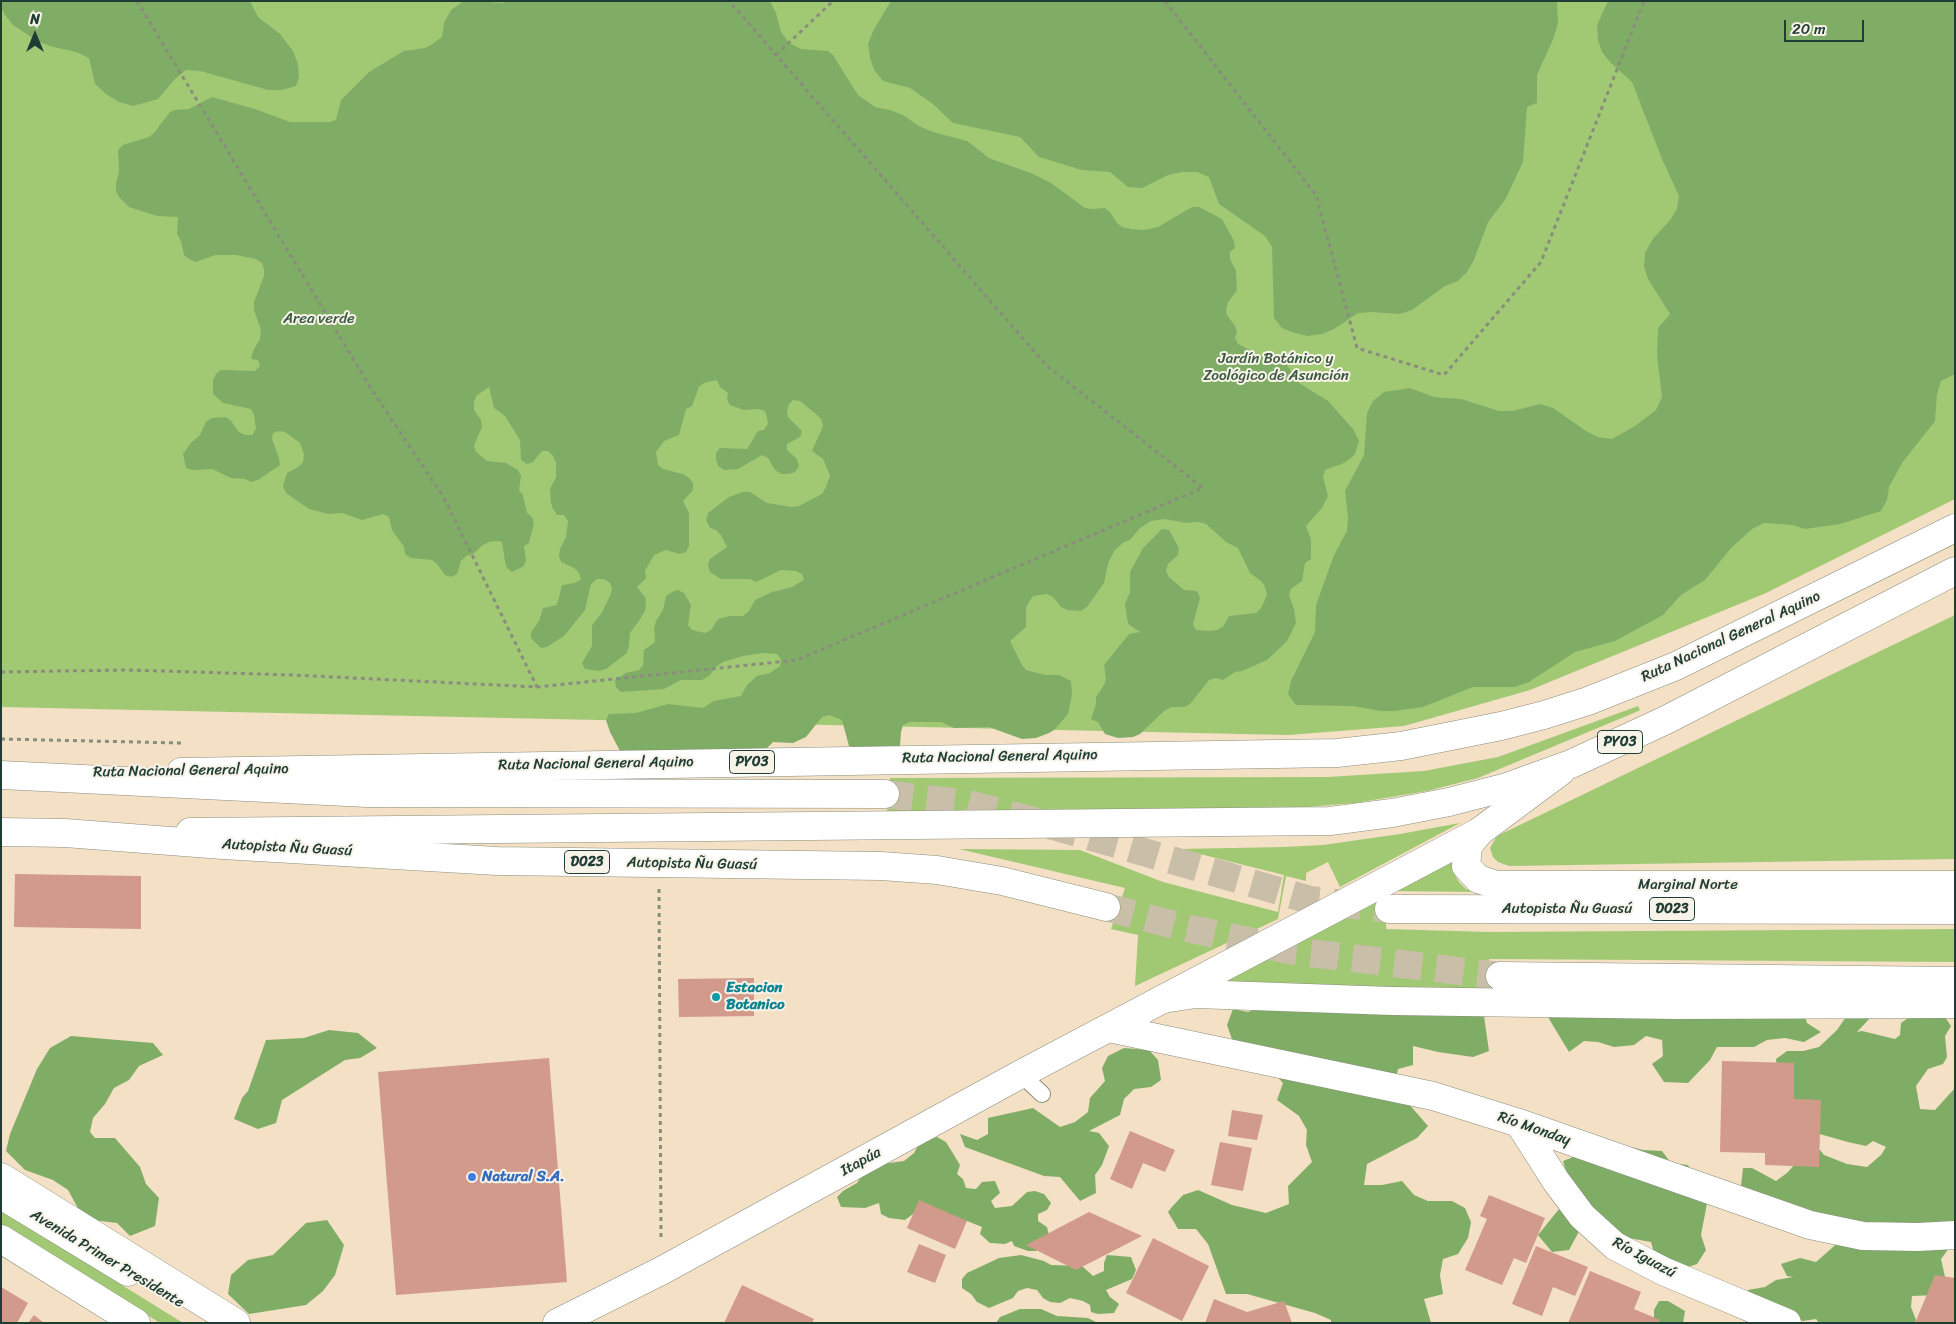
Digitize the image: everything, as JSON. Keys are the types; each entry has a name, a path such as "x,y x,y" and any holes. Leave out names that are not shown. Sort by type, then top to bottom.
{"main road":[{"name":"Ruta Nacional General Aquino","path":"1,775 1337,753 1401,746 1493,728 1544,715 1588,701 1667,670 1955,528"},
{"name":"PY03","path":"1,832 65,833 1330,821 1392,813 1449,802 1507,786 1571,764 1666,720 1955,570"},
{"name":"Itapúa","path":"557,1323 661,1271 1021,1074 1479,832 1571,764"},
{"path":"1,775 367,793 885,794"},
{"name":"Marginal Norte","path":"1479,832 1468,846 1466,866 1478,879 1497,885 1955,885"},
{"name":"Autopista Ñu Guasú","path":"65,833 223,845 497,861 881,866 936,870 1002,881 1106,907"},
{"name":"Autopista Ñu Guasú","path":"1389,909 1955,910"},
{"path":"1500,976 1955,980"},
{"path":"1164,999 1196,994 1392,1002 1676,1005 1955,1004"},
{"name":"Río Monday","path":"1109,1028 1433,1096 1519,1123 1810,1225 1863,1236 1918,1237 1955,1235"},
{"name":"Río Iguazú","path":"1519,1123 1556,1181 1582,1216 1615,1246 1663,1271 1787,1323"},
{"path":"1,1177 236,1323"},
{"name":"Avenida Primer Presidente","path":"1,1195 213,1323"},
{"path":"1,1239 136,1323"}],"lane":[{"path":"1021,1074 1042,1094"}],"path":[{"path":"137,1 372,390 444,498 537,687"},
{"path":"1,672 128,670 293,675 537,687 797,660 1203,488 1047,366 729,1"},
{"path":"776,55 833,1"},
{"path":"1164,1 1316,195 1357,348 1444,375 1541,262 1644,1"},
{"path":"658,864 661,1271"}],"green space":[{"name":"Jardín Botánico y Zoológico de Asunción","path":"1,1 1955,1 1955,499 1766,593 1530,690 1404,726 1288,735 1,707"},
{"path":"1,1 250,1 258,17 280,34 293,51 298,64 299,77 296,86 282,90 268,90 200,71 186,70 175,79 158,99 133,106 119,102 95,84 89,58 76,52 37,41 13,25 1,7"},
{"name":"Area verde","path":"507,1 770,1 776,13 781,32 789,43 801,49 828,51 833,55 858,95 875,107 903,115 919,126 933,132 967,141 989,158 1033,174 1051,183 1085,208 1105,208 1122,227 1144,230 1158,227 1192,207 1199,207 1222,219 1234,241 1235,248 1230,252 1230,259 1236,271 1237,290 1228,302 1226,309 1227,315 1235,326 1237,332 1235,338 1238,344 1263,357 1287,365 1299,383 1328,401 1353,429 1359,441 1355,454 1350,459 1325,470 1323,477 1328,496 1322,508 1306,526 1311,539 1311,559 1305,563 1302,581 1291,589 1289,595 1296,623 1287,641 1267,660 1242,671 1235,672 1223,680 1216,678 1209,680 1190,704 1184,707 1171,707 1164,711 1140,734 1133,737 1118,738 1105,734 1098,722 1091,719 1096,704 1096,697 1106,679 1104,665 1129,634 1140,632 1129,625 1127,618 1125,604 1130,592 1130,572 1143,548 1162,529 1169,530 1179,548 1178,555 1168,564 1166,571 1169,577 1184,590 1197,591 1200,598 1193,624 1196,630 1217,630 1223,627 1229,616 1256,613 1261,608 1267,595 1261,581 1250,573 1238,548 1226,542 1206,524 1165,519 1151,521 1139,529 1130,540 1124,542 1114,551 1108,564 1104,583 1087,607 1081,611 1067,610 1047,594 1033,596 1026,608 1026,627 1010,641 1026,670 1045,675 1059,675 1071,681 1072,695 1068,714 1049,733 1036,738 1022,739 989,727 954,728 941,722 909,722 903,725 900,745 897,751 876,753 849,746 842,720 829,715 822,717 806,737 793,743 773,742 763,752 625,753 620,751 610,732 606,720 609,714 636,713 668,704 703,708 714,701 741,696 747,685 757,676 770,673 780,666 781,659 777,654 763,653 723,662 709,676 702,680 681,680 664,689 621,692 616,687 615,680 626,673 639,670 643,665 644,650 655,642 654,628 656,621 663,610 666,596 672,592 678,590 684,593 691,605 688,625 692,630 705,633 711,630 718,619 730,616 743,616 749,611 755,600 772,592 792,587 804,580 802,574 796,571 781,570 756,582 750,579 721,579 710,572 708,565 710,559 727,547 721,535 716,530 710,528 706,520 708,513 729,497 743,492 750,492 767,503 792,507 799,506 822,494 830,475 823,459 812,451 823,426 821,419 800,401 793,400 789,404 787,411 788,417 802,431 800,437 787,444 787,450 797,459 799,466 795,472 781,474 775,470 768,458 762,455 738,469 724,470 718,466 716,453 720,448 747,449 758,431 764,430 768,424 765,411 758,409 744,410 730,405 727,400 728,393 720,387 717,380 704,383 699,387 692,406 686,409 679,435 664,441 656,452 658,465 663,469 683,474 693,483 693,490 683,501 689,513 689,546 686,552 679,554 666,550 654,555 645,571 646,578 637,587 645,597 645,611 630,633 627,653 606,669 599,671 585,669 582,663 592,646 592,625 601,614 612,589 610,583 604,579 597,579 591,584 585,610 564,636 547,647 541,648 531,638 531,632 539,621 543,608 557,605 562,585 575,583 581,579 579,573 574,568 561,562 559,556 566,537 568,521 564,515 557,515 551,503 550,489 556,477 556,463 553,456 548,451 542,451 533,462 527,464 521,460 520,440 505,416 494,408 489,387 476,396 474,403 474,410 481,420 482,427 474,446 476,452 487,461 506,463 518,470 521,476 519,490 523,495 527,513 532,517 534,523 529,543 524,546 526,560 524,566 512,572 507,568 505,562 502,542 489,542 473,554 466,556 461,561 457,574 451,577 445,575 432,560 411,558 405,554 404,547 392,530 389,517 383,514 362,520 342,513 328,514 309,509 286,493 283,486 287,473 303,462 304,455 300,443 285,432 273,433 272,439 280,465 258,480 251,482 245,479 231,478 212,469 192,470 186,468 183,454 200,435 206,422 212,418 226,417 239,432 245,435 252,435 256,429 251,409 223,403 213,394 213,380 221,370 255,371 260,366 258,360 251,359 260,339 261,330 254,310 254,302 264,276 264,269 262,263 256,259 236,255 215,255 196,262 184,255 181,241 177,234 178,217 157,216 129,207 119,197 116,191 119,171 118,150 123,145 149,137 170,112 189,109 212,97 258,110 290,122 330,122 336,120 341,100 369,72 404,51 425,48 431,45 442,37 444,23 451,10 462,2 503,3"},
{"path":"891,1 1557,1 1558,23 1554,37 1537,75 1537,103 1527,107 1523,162 1505,200 1488,222 1474,260 1467,272 1458,281 1445,286 1412,310 1399,314 1358,313 1334,329 1322,334 1308,336 1282,328 1274,318 1272,247 1265,236 1219,204 1209,177 1197,172 1182,172 1168,175 1142,188 1128,187 1110,172 1082,170 1039,157 1020,137 953,123 933,104 910,88 883,81 874,70 868,44 873,31"},
{"path":"1608,1 1955,1 1955,374 1941,381 1937,394 1935,421 1902,463 1889,487 1887,500 1881,511 1840,524 1805,529 1792,525 1764,523 1752,529 1731,548 1705,580 1681,595 1663,615 1615,641 1575,652 1529,682 1515,687 1473,687 1423,707 1394,711 1381,711 1353,706 1296,705 1288,694 1291,681 1315,632 1316,605 1334,555 1347,531 1348,518 1345,491 1364,455 1367,413 1373,401 1384,392 1410,388 1434,397 1461,399 1499,411 1513,411 1540,404 1553,408 1598,437 1612,439 1635,426 1656,410 1662,397 1657,356 1658,328 1670,314 1648,279 1644,266 1645,253 1652,240 1677,209 1679,196 1662,159 1632,82 1602,52 1598,40 1597,25"},
{"path":"1955,615 1955,859 1509,866 1498,862 1493,857 1490,848 1497,836"},
{"path":"1638,706 1640,710 1636,712 1478,778 1427,791 1355,803 1284,809 887,812 890,778 1328,777 1424,771 1498,757"},
{"path":"1460,823 1340,887 1328,862 1306,873 1306,881 1286,876 1278,919 1135,986 1138,935 1111,929 1125,888 959,849 1080,850 1163,882 1278,912 1284,875 1180,849 1323,845"},
{"path":"1450,855 1452,856 1452,870 1459,882 1466,889 1474,892 1387,891 1386,929 1490,932 1955,929 1955,962 1489,959 1488,994 1212,982"},
{"path":"1422,998 1483,1009 1489,1051 1473,1057 1413,1046 1413,1065 1398,1069 1394,1087 1428,1126 1417,1138 1367,1164 1364,1185 1382,1185 1402,1181 1414,1195 1428,1201 1452,1201 1465,1208 1471,1222 1468,1238 1458,1254 1443,1259 1440,1275 1443,1294 1424,1299 1431,1323 1331,1323 1331,1320 1315,1313 1247,1294 1226,1294 1208,1244 1196,1229 1178,1229 1168,1212 1183,1195 1198,1190 1232,1205 1266,1213 1289,1204 1288,1186 1312,1162 1306,1145 1307,1130 1299,1116 1277,1100 1283,1083 1261,1059 1233,1042 1227,1025 1233,1009 1248,1012 1263,1006 1351,1001 1368,1015"},
{"path":"1870,1008 1870,1018 1857,1032 1862,1031 1895,1039 1900,1035 1901,1023 1921,1009 1941,1011 1951,1026 1945,1036 1947,1057 1943,1064 1928,1069 1916,1086 1920,1109 1935,1110 1955,1088 1955,1240 1941,1259 1945,1277 1935,1295 1912,1296 1911,1307 1916,1320 1915,1323 1819,1323 1816,1319 1803,1321 1787,1314 1745,1302 1748,1290 1765,1287 1776,1280 1793,1277 1787,1276 1781,1264 1800,1258 1816,1262 1849,1233 1741,1186 1743,1168 1752,1168 1776,1181 1787,1173 1805,1153 1820,1150 1824,1155 1847,1164 1867,1167 1881,1155 1886,1147 1873,1141 1866,1146 1816,1133 1778,1080 1776,1059 1787,1051 1803,1051 1819,1047 1837,1030 1848,1014"},
{"path":"1543,1009 1804,1013 1807,1023 1821,1032 1804,1042 1785,1038 1767,1040 1754,1047 1717,1047 1710,1060 1688,1083 1664,1082 1652,1064 1663,1056 1662,1040 1646,1036 1634,1045 1614,1047 1598,1042 1584,1041 1569,1052"},
{"path":"329,1030 358,1033 377,1048 360,1058 345,1060 282,1100 276,1123 258,1129 234,1119 242,1098 248,1091 266,1040 304,1038"},
{"path":"71,1036 153,1043 163,1055 139,1066 129,1080 114,1088 105,1104 93,1118 90,1132 95,1138 115,1138 140,1167 146,1184 159,1198 155,1226 130,1236 117,1223 84,1219 68,1190 53,1180 25,1170 6,1151 10,1134 37,1069 50,1048"},
{"path":"1124,1048 1149,1050 1158,1060 1161,1080 1151,1087 1134,1089 1124,1099 1120,1115 1089,1131 1099,1133 1109,1146 1102,1165 1095,1175 1096,1193 1080,1201 1060,1177 1044,1176 965,1147 960,1134 977,1140 988,1134 988,1118 1033,1108 1060,1127 1075,1122 1088,1112 1090,1098 1105,1081 1102,1068 1108,1056"},
{"path":"937,1137 946,1142 960,1165 957,1174 963,1179 966,1188 976,1189 982,1182 995,1181 1000,1193 991,1201 995,1208 1012,1206 1027,1192 1035,1191 1044,1194 1051,1203 1047,1210 1038,1214 1038,1221 1047,1227 1049,1236 1044,1244 1036,1251 1028,1251 1014,1246 1012,1241 1005,1244 990,1243 980,1234 982,1227 967,1221 913,1214 905,1220 889,1218 881,1214 879,1203 865,1208 841,1207 837,1197 857,1183 861,1177 882,1164 904,1161 914,1153 919,1144"},
{"path":"1611,1142 1643,1150 1662,1151 1671,1163 1688,1165 1708,1198 1701,1235 1706,1250 1697,1264 1680,1270 1655,1256 1651,1242 1617,1236 1582,1226 1569,1250 1552,1252 1538,1235 1572,1193 1563,1161"},
{"path":"1,1210 183,1323 160,1323 1,1225"},
{"path":"327,1220 344,1245 335,1275 323,1291 306,1305 249,1314 228,1294 231,1275 248,1260 273,1255 306,1223"},
{"path":"1021,1255 1044,1261 1051,1265 1082,1266 1093,1276 1104,1271 1107,1255 1131,1257 1136,1270 1132,1279 1106,1290 1110,1297 1119,1304 1114,1313 1098,1314 1091,1312 1090,1305 1070,1298 1060,1303 1050,1302 1043,1298 1037,1290 1027,1288 1018,1291 1013,1298 989,1308 977,1302 971,1294 962,1288 962,1279 967,1273 999,1258"},
{"path":"1659,1301 1668,1301 1685,1311 1683,1323 1647,1323 1654,1317 1654,1310"},
{"path":"1020,1309 1041,1309 1057,1316 1088,1318 1098,1323 996,1323 1000,1317"}],"building":[{"path":"15,874 141,876 141,929 14,927"},
{"name":"Estacion Botanico","path":"754,978 754,1016 679,1017 678,979"},
{"name":"Natural S.A.","path":"549,1058 567,1282 396,1295 378,1072"},
{"path":"1722,1061 1794,1063 1794,1099 1821,1100 1819,1167 1765,1165 1765,1153 1720,1152"},
{"path":"1232,1110 1263,1115 1257,1140 1228,1136"},
{"path":"1130,1131 1175,1150 1165,1172 1143,1163 1132,1189 1110,1179"},
{"path":"1220,1142 1252,1148 1243,1191 1211,1185"},
{"path":"1489,1195 1545,1218 1526,1263 1514,1258 1502,1285 1465,1270 1487,1219 1480,1216"},
{"path":"919,1200 967,1221 955,1249 907,1228"},
{"path":"1089,1212 1142,1236 1076,1270 1026,1245"},
{"path":"1153,1238 1209,1266 1182,1321 1126,1293"},
{"path":"919,1244 946,1255 935,1283 907,1272"},
{"path":"1536,1246 1588,1267 1575,1296 1553,1287 1542,1316 1512,1304"},
{"path":"1590,1271 1641,1292 1634,1309 1660,1320 1658,1323 1568,1323"},
{"path":"1935,1275 1955,1278 1955,1323 1915,1323"},
{"path":"742,1285 814,1319 812,1323 724,1323"},
{"path":"1,1287 28,1303 17,1323 1,1323"},
{"path":"1214,1299 1247,1312 1284,1301 1292,1323 1205,1323"},
{"path":"34,1315 44,1323 28,1323"}],"tunnel":[{"path":"885,794 968,804 1057,827 1310,900 1389,909"},
{"path":"1106,907 1182,927 1294,951 1500,976"}],"place":[{"name":"Estacion Botanico","path":"716,997"},
{"name":"Natural S.A.","path":"472,1177"}]}
